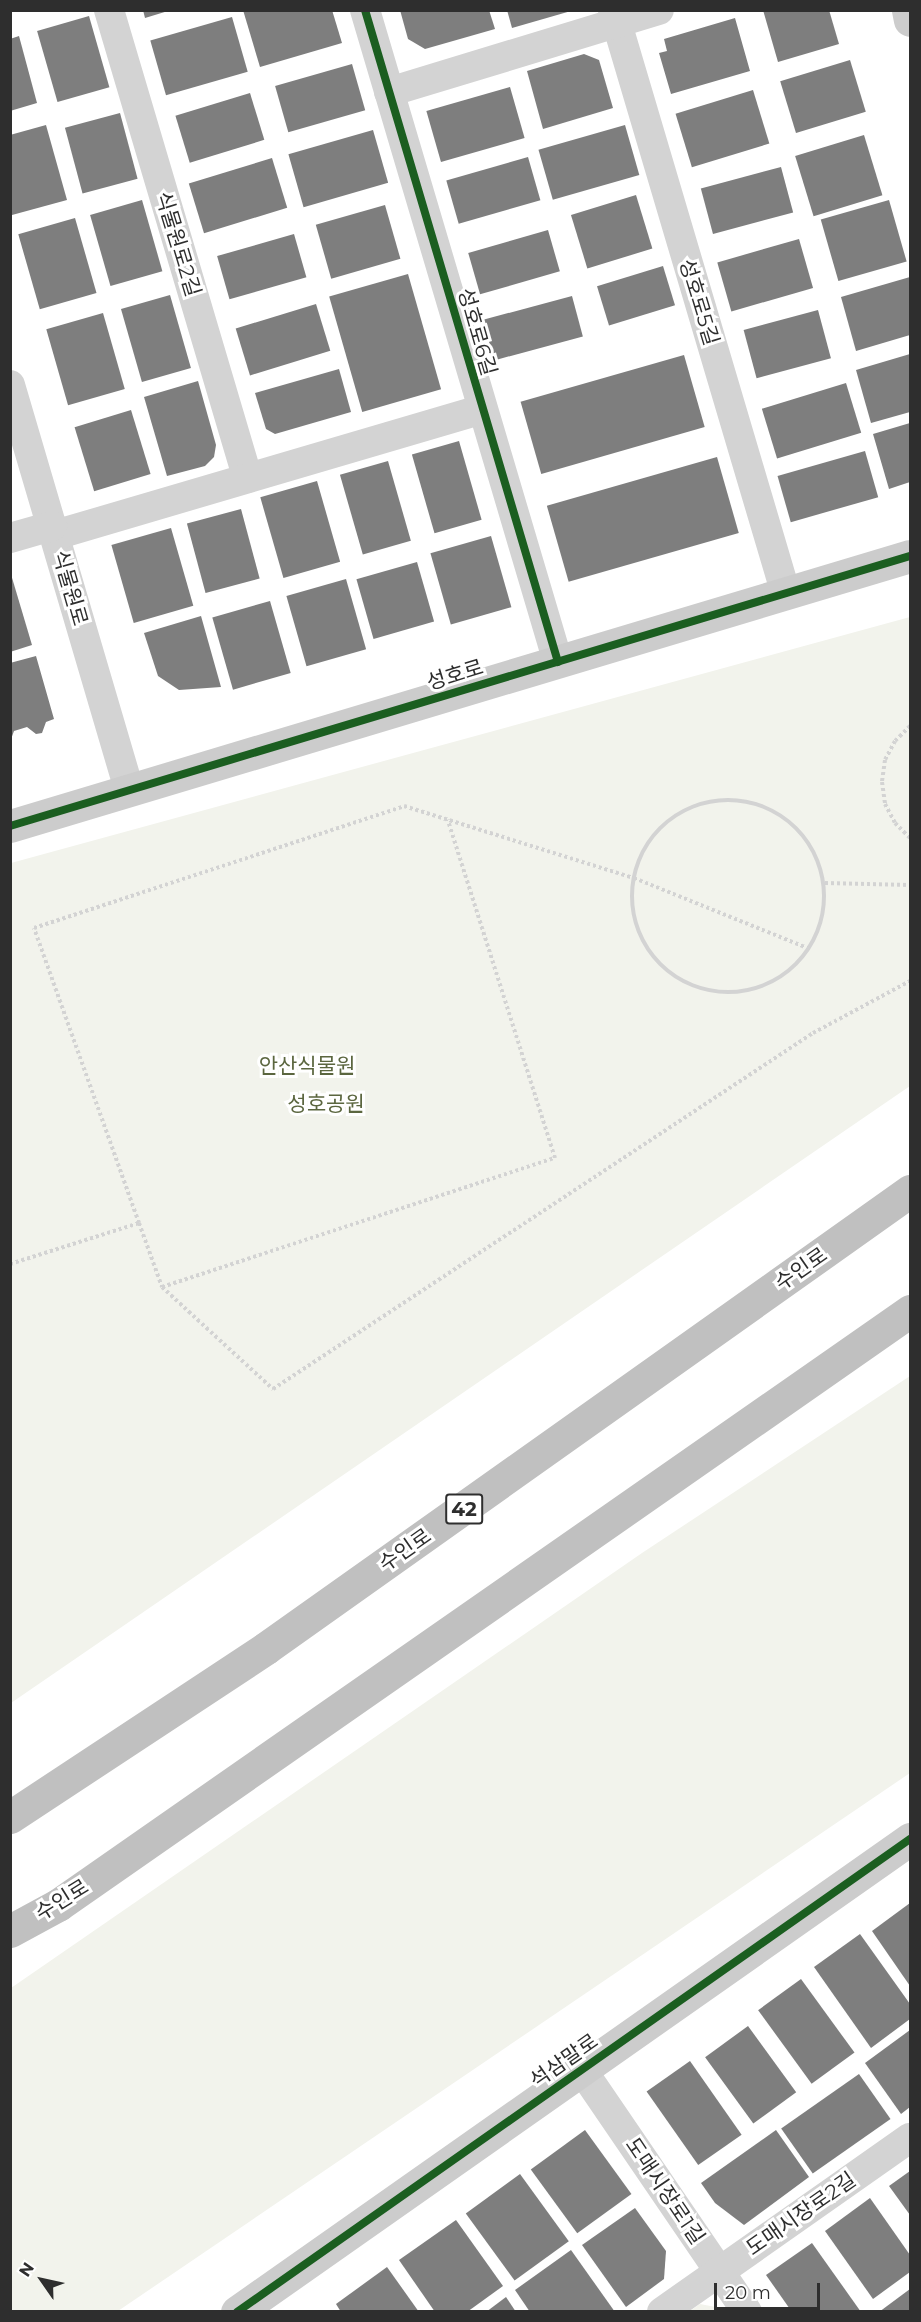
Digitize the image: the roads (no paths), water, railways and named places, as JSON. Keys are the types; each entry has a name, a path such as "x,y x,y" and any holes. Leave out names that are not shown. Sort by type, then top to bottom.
{"highway":[{"name":"수인로","path":"10,1817 266,1648 910,1191"},
{"name":"수인로","path":"10,1931 58,1905 910,1311"}],"street":[{"name":"식물원로2길","path":"109,10 248,478"},
{"name":"성호로6길","path":"365,10 481,410 558,662"},
{"path":"389,92 615,17 659,10"},
{"path":"908,10 910,20"},
{"name":"성호로5길","path":"615,17 786,594"},
{"name":"식물원로","path":"10,385 129,790"},
{"path":"10,537 53,530 248,478 481,410"},
{"name":"성호로","path":"10,826 910,556"},
{"name":"석삼말로","path":"237,2312 910,1839"},
{"name":"도매시장로1길","path":"582,2070 747,2312"},
{"name":"도매시장로2길","path":"662,2312 910,2138"}],"park label":[{"name":"안산식물원","path":"307,1066"},
{"name":"성호공원","path":"326,1104"}]}
